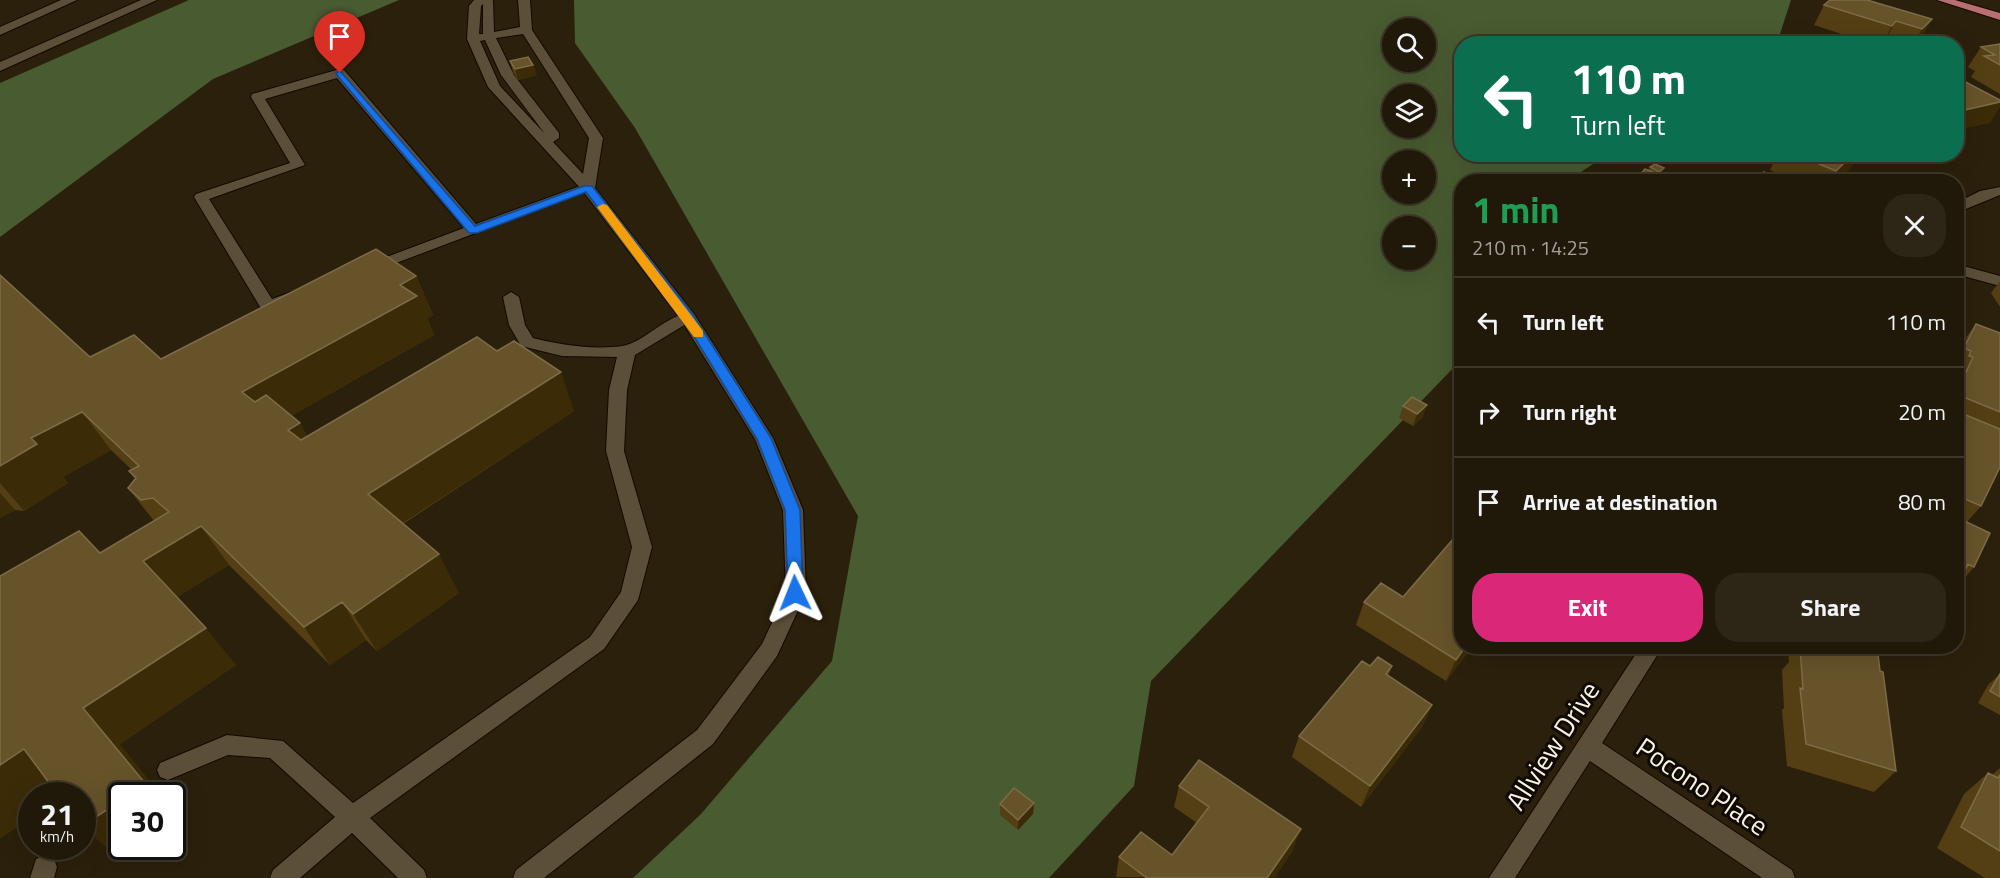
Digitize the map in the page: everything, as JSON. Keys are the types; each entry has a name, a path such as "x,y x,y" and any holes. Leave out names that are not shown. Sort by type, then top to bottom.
{"main road":[{"path":"1943,0 2000,17"}],"street":[{"path":"0,31 70,0"},
{"path":"0,67 151,0"},
{"path":"480,0 475,6 473,39 494,87 588,188 688,318 764,438 793,510 795,593 770,650 705,737 525,878"},
{"path":"487,0 490,6 486,21 496,53 524,98 552,133 552,149"},
{"path":"524,0 526,30 596,138 588,188"},
{"path":"473,39 526,30"},
{"path":"0,56 15,61"},
{"path":"302,293 268,306 201,197 298,165 257,97 340,73 473,230"},
{"path":"358,272 588,188"},
{"path":"1964,206 1993,193 2000,202"},
{"path":"1964,271 2000,281"},
{"path":"511,297 517,325 527,342 562,351 627,352 688,318"},
{"path":"282,878 352,817 597,643 631,594 642,547 615,451 618,390 627,352"},
{"name":"Allview Drive","path":"1501,878 1648,654"},
{"path":"168,770 228,745 275,748 352,817 415,878"},
{"name":"Pocono Place","path":"1587,746 1783,878"}],"green space":[{"path":"189,0 399,0 213,79 0,237 0,83"},
{"path":"574,0 1791,0 1779,36 1454,36 1454,162 1596,162 1578,174 1454,174 1454,367 1151,681 1134,786 1049,878 633,878 701,814 832,661 858,516 635,128 575,43"}],"building":[{"path":"1830,0 1867,0 1932,19 1922,29 1896,21 1892,26 1824,5"},
{"path":"2000,44 2000,65 1984,56 1995,55 1981,47"},
{"path":"528,57 533,65 515,69 510,61"},
{"path":"1964,81 2000,100 2000,102 1964,110"},
{"path":"1815,162 1845,162 1836,171"},
{"path":"1655,164 1664,168 1659,172 1650,167"},
{"path":"1645,169 1659,174 1641,174"},
{"path":"376,249 416,276 400,285 417,296 242,392 255,402 266,395 300,423 288,430 301,440 477,337 497,351 514,341 561,372 368,494 439,554 353,614 342,602 304,627 201,526 143,561 206,628 83,708 144,782 108,782 108,809 96,817 96,782 48,782 24,749 0,765 0,576 79,531 100,553 169,512 153,498 141,500 128,488 136,478 129,471 139,466 82,412 31,438 37,444 0,466 0,275 90,357 134,335 161,359"},
{"path":"1976,324 2000,333 2000,412 1964,397 1964,377 1973,357 1969,356 1971,351 1964,348"},
{"path":"1412,397 1427,405 1417,414 1403,406"},
{"path":"1964,414 2000,429 2000,467 1981,506 1964,499"},
{"path":"1964,521 1990,533 1974,567 1968,564 1964,573"},
{"path":"1454,538 1454,654 1460,654 1456,660 1364,602 1381,583 1403,597"},
{"path":"1800,654 1878,654 1880,671 1883,672 1896,771 1806,744 1800,688 1803,689"},
{"path":"1378,657 1392,666 1386,674 1432,705 1370,786 1299,736 1362,661 1370,666"},
{"path":"2000,674 2000,697 1990,691"},
{"path":"1199,760 1301,829 1267,878 1147,878 1119,857 1141,832 1172,855 1209,807 1179,786"},
{"path":"1988,773 1998,778 2000,775 2000,851 1961,827"},
{"path":"1014,788 1034,803 1018,820 1000,804"}],"slow traffic":[{"path":"603,207 698,334"}],"route":[{"path":"340,73 473,230 588,188 688,318 764,438 793,510 795,593"}]}
